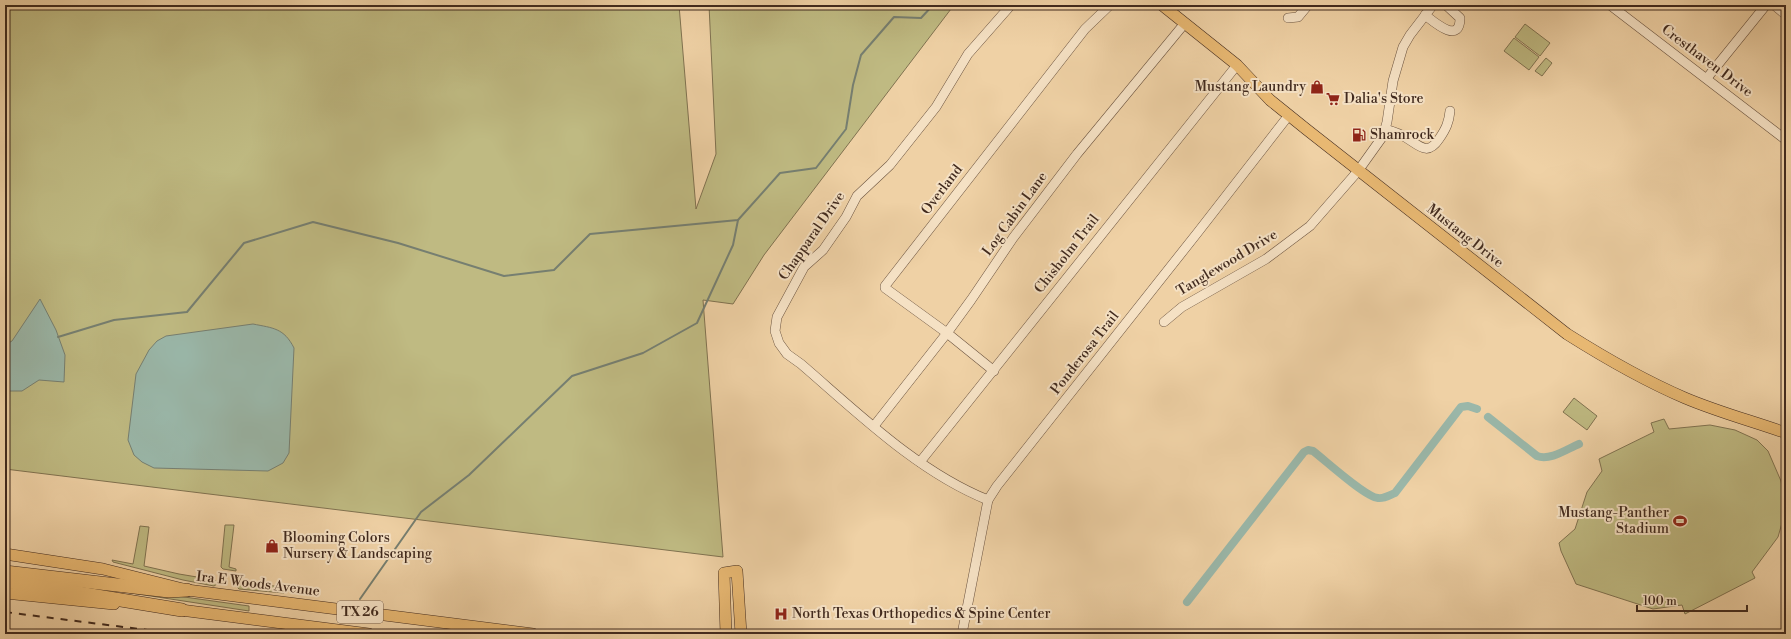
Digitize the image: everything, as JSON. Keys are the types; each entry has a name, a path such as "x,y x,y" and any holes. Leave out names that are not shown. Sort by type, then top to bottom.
{"highway":[{"name":"TX 26","path":"5,572 169,591 187,590"},
{"path":"5,581 182,610"}],"main road":[{"name":"Mustang Drive","path":"1167,6 1185,23 1237,65 1270,100 1288,115 1552,324 1603,357 1686,398 1786,433"},
{"name":"Ira E Woods Avenue","path":"5,554 103,569 187,590 469,630 533,634"},
{"path":"726,634 724,573 737,571 741,634"},
{"name":"TX 26","path":"5,593 182,610 369,634"}],"street":[{"name":"Chapparal Drive","path":"988,500 920,462 887,439 874,426 801,364 787,354 779,343 775,331 777,317 804,267 823,250 846,217 858,196 890,165 936,107 968,54 1011,5"},
{"name":"Overland","path":"994,371 947,333 885,288 885,286 1085,30 1110,5"},
{"path":"1288,18 1298,17 1308,5"},
{"name":"Tanglewood Drive","path":"1164,322 1182,307 1266,259 1310,226 1358,171 1382,136 1385,129 1398,60 1410,35 1433,5"},
{"path":"1425,15 1442,28 1450,31 1456,29 1460,24 1460,18 1446,5"},
{"name":"Cresthaven Drive","path":"1610,5 1786,140"},
{"path":"1707,78 1766,5"},
{"path":"1774,5 1786,15"},
{"name":"Log Cabin Lane","path":"874,426 947,333 1013,238 1077,154 1185,23"},
{"name":"Chisholm Trail","path":"920,462 1237,65"},
{"path":"1385,129 1394,131 1424,148 1430,148 1435,144 1448,125 1450,110"},
{"name":"Ponderosa Trail","path":"962,634 988,500 997,486 1193,239 1288,115"}],"shaded area":[{"path":"5,5 679,5 696,209 716,154 709,5 954,5 764,255 733,304 703,300 723,557 5,469"},
{"path":"1525,24 1550,43 1540,56 1515,37"},
{"path":"1514,38 1539,57 1529,70 1504,51"},
{"path":"1546,58 1552,63 1542,76 1535,71"},
{"path":"40,299 56,330 65,355 64,382 39,380 22,391 5,391 5,345 12,341"},
{"path":"253,324 277,330 286,336 294,348 289,453 283,463 268,471 154,468 142,462 134,455 128,440 136,374 149,350 157,341 166,336"},
{"path":"1574,398 1597,416 1587,430 1563,412"},
{"name":"Mustang-Panther Stadium","path":"1664,419 1669,429 1710,425 1735,430 1757,440 1768,451 1781,481 1786,509 1778,537 1752,572 1755,578 1685,614 1682,605 1653,609 1576,584 1561,551 1559,543 1575,529 1587,492 1602,471 1599,459 1654,432 1651,423"},
{"path":"225,525 234,525 229,567 236,569 236,571 223,569 221,567"},
{"path":"140,526 149,527 144,566 215,580 217,584 214,586 183,580 113,562 112,560 133,564"},
{"path":"238,582 283,587 284,593 239,589 236,586"},
{"path":"118,591 141,591 249,606 249,611"}],"waterway":[{"path":"58,337 114,320 187,312 244,243 313,222 398,243 504,276 554,270 590,234 738,220 780,173 816,168 846,129 853,85 861,55 894,17 921,18 933,5"},
{"path":"360,599 421,512 469,475 572,376 643,353 697,323 733,245 738,220"},
{"path":"1187,602 1304,452 1308,450 1313,451 1364,492 1378,498 1385,497 1395,493 1461,407 1468,406 1477,409"},
{"path":"1488,417 1537,456 1553,456 1579,444"}],"railway":[{"path":"5,612 179,634"}],"place":[{"name":"Mustang Laundry","path":"1317,87"},
{"name":"Dalia's Store","path":"1333,99"},
{"name":"Shamrock","path":"1359,135"},
{"name":"Mustang-Panther Stadium","path":"1680,521"},
{"name":"Blooming Colors Nursery & Landscaping","path":"272,546"},
{"name":"North Texas Orthopedics & Spine Center","path":"781,614"}]}
